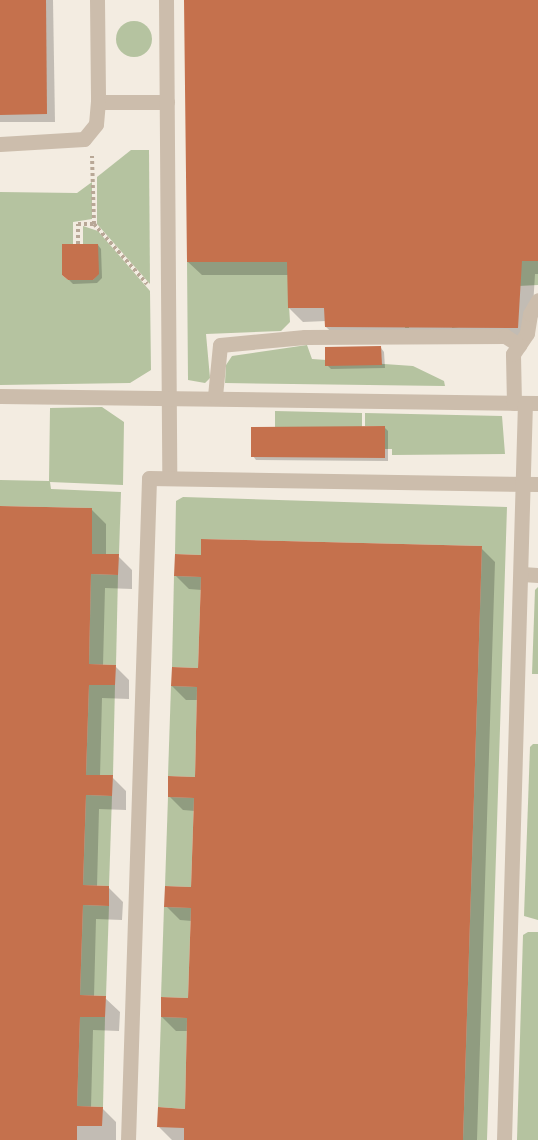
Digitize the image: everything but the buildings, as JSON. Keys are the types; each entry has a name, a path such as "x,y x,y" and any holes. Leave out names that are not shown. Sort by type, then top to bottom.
{"lane":[{"path":"0,144 84,139 96,123 98,102 96,0"},
{"path":"166,0 169,478"},
{"path":"98,102 167,102"},
{"path":"504,1140 530,574 532,484 526,403 513,354 538,300"},
{"path":"215,396 220,345 305,337 505,336 519,345"},
{"path":"0,396 169,395 526,403"},
{"path":"128,1140 149,477 532,484"}],"path":[{"path":"84,139 93,160 94,224 151,288 168,290"},
{"path":"78,244 78,224 94,224"}],"green space":[{"path":"134,21 147,26 152,39 147,52 134,57 121,52 116,39 121,26"},
{"path":"131,150 149,150 150,284 97,224 97,177"},
{"path":"92,182 92,219 73,222 73,244 62,248 62,275 68,280 93,280 98,274 98,248 83,244 83,226 98,231 150,291 151,370 130,383 0,385 0,192 77,193"},
{"path":"538,261 538,285 459,289 459,327 452,328 452,288 409,288 409,328 405,328 405,281 288,288 290,322 281,331 206,334 210,378 205,383 188,380 187,262"},
{"path":"307,345 312,359 413,366 444,381 445,386 225,383 226,365 232,356"},
{"path":"102,407 124,422 123,485 50,482 51,489 121,492 119,554 92,554 92,508 0,506 0,480 49,481 50,408"},
{"path":"275,411 362,413 362,427 275,427"},
{"path":"365,413 502,416 505,454 392,455 392,449 385,449 385,426 365,426"},
{"path":"183,497 507,507 487,1140 463,1140 482,546 201,539 201,555 175,554 176,501"},
{"path":"91,574 118,575 116,665 89,664"},
{"path":"174,576 201,577 198,668 172,667"},
{"path":"538,587 538,674 532,674 535,590"},
{"path":"89,685 115,685 113,775 86,775"},
{"path":"171,686 197,687 195,777 168,776"},
{"path":"538,744 538,920 524,916 530,747"},
{"path":"86,795 112,796 109,886 83,885"},
{"path":"168,797 194,798 191,887 165,886"},
{"path":"83,905 109,906 106,996 80,995"},
{"path":"164,907 191,908 188,998 161,997"},
{"path":"528,932 538,932 538,1140 517,1140 523,935"},
{"path":"80,1017 105,1017 103,1107 77,1106"},
{"path":"161,1017 187,1018 185,1109 158,1107"}]}
